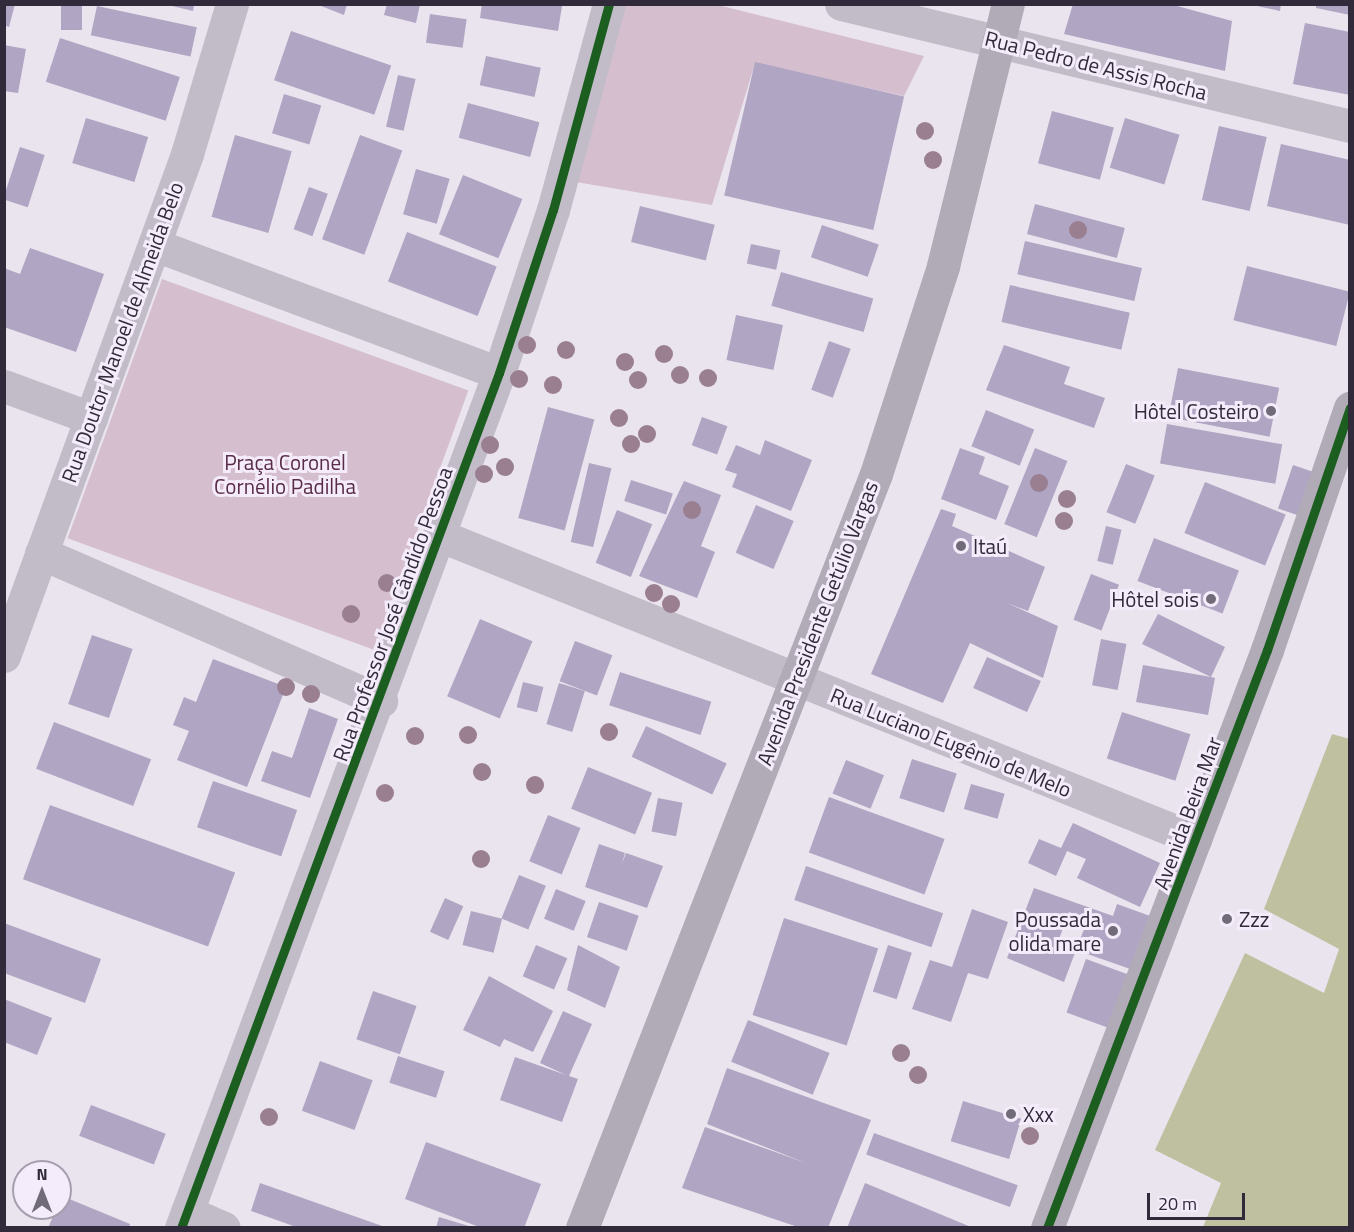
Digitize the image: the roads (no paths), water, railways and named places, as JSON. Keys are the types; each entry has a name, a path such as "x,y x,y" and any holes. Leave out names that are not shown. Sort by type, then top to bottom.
{"main road":[{"name":"Avenida Presidente Getúlio Vargas","path":"582,1227 794,681 916,355 1008,4"},
{"name":"Avenida Beira Mar","path":"1047,1227 1268,650 1350,408"}],"street":[{"name":"Rua Doutor Manoel de Almeida Belo","path":"4,656 155,245 232,4"},
{"name":"Rua Professor José Cândido Pessoa","path":"184,1220 381,701 498,373 553,210 609,4"},
{"name":"Rua Pedro de Assis Rocha","path":"841,4 1350,126"},
{"path":"155,245 498,373"},
{"path":"4,386 91,418"},
{"name":"Rua Luciano Eugênio de Melo","path":"441,536 794,681 1195,839"},
{"path":"41,553 381,701"},
{"path":"184,1220 224,1227"}],"place":[{"name":"Hôtel Costeiro","path":"1271,411"},
{"name":"Itaú","path":"961,546"},
{"name":"Hôtel sois","path":"1211,599"},
{"name":"Zzz","path":"1227,919"},
{"name":"Poussada olida mare","path":"1113,931"},
{"name":"Xxx","path":"1011,1114"}],"park label":[{"name":"Praça Coronel Cornélio Padilha","path":"285,474"}]}
